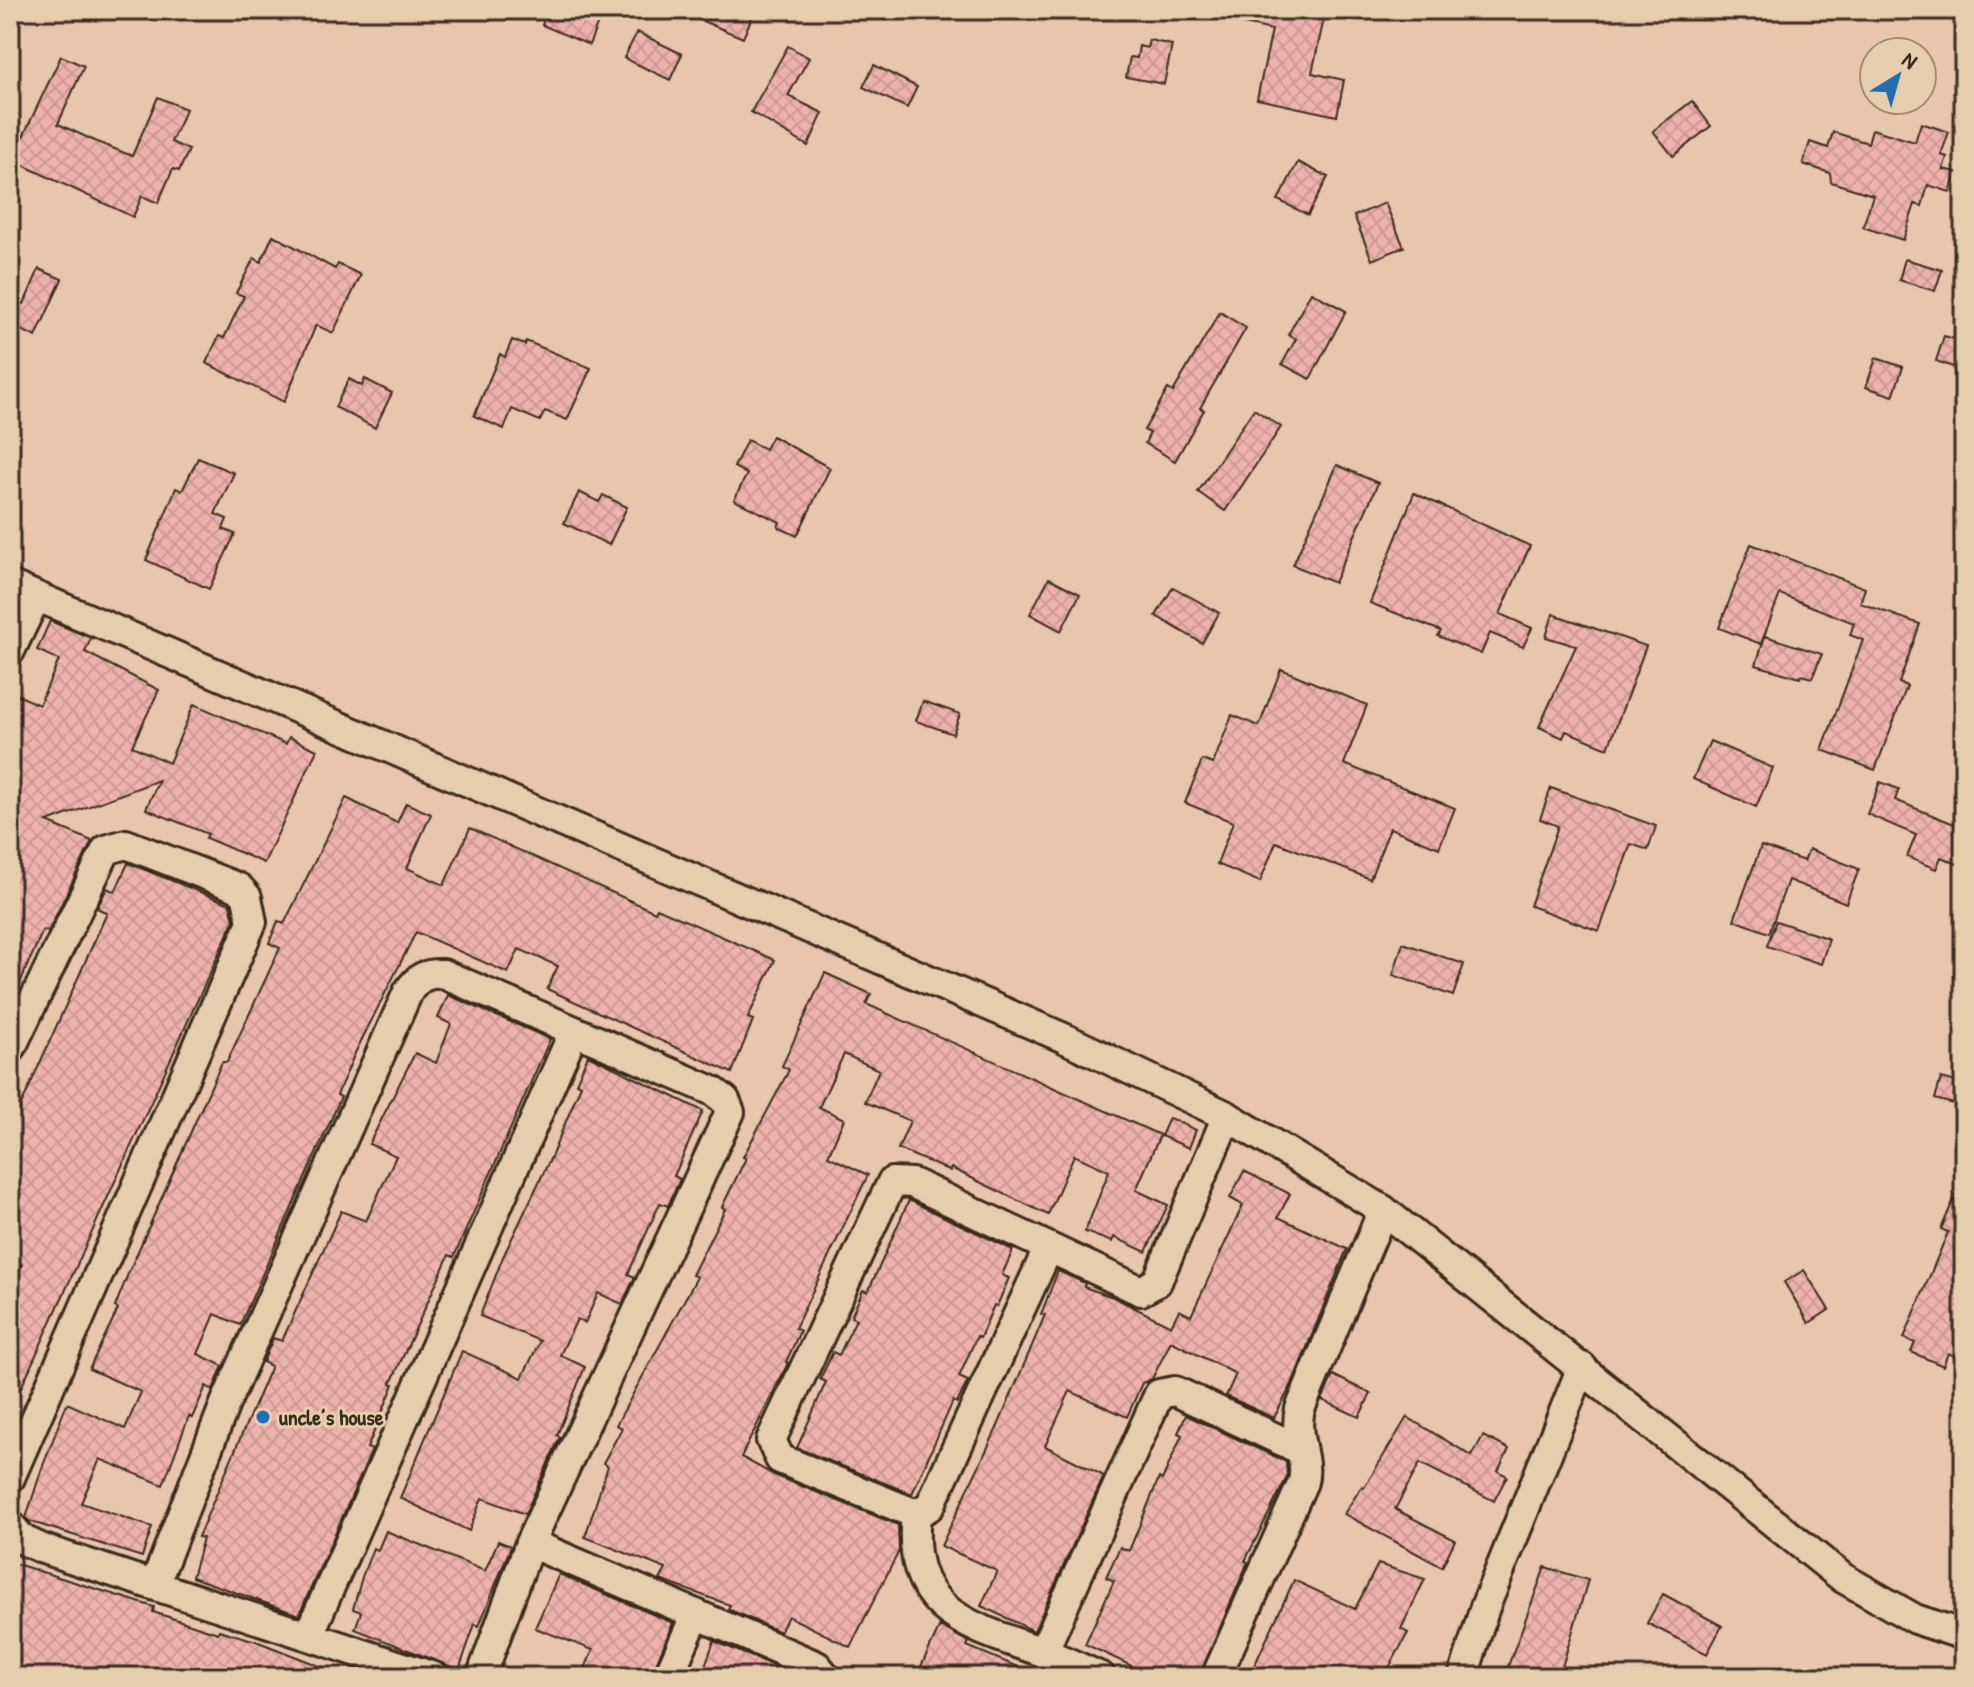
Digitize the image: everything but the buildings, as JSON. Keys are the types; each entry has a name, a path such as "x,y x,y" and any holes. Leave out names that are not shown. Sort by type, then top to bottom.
{"street":[{"path":"10,585 1064,1038 1227,1116 1383,1210 1843,1578 1915,1619 1964,1635"},
{"path":"10,651 36,597"},
{"path":"10,1050 106,850 126,844 239,888 247,897 252,922 10,1478"},
{"path":"155,1584 225,1404 408,992 417,979 429,973 443,974 713,1091 725,1100 730,1112 530,1543 481,1677"},
{"path":"309,1635 574,1031"},
{"path":"916,1514 780,1459 771,1440 892,1182 912,1183 1141,1291 1157,1282 1227,1116"},
{"path":"1216,1677 1303,1482 1306,1471 1299,1449 1300,1409 1383,1210"},
{"path":"916,1514 930,1506 1048,1249"},
{"path":"1463,1677 1485,1607 1582,1367"},
{"path":"1043,1652 1159,1394 1175,1391 1299,1449"},
{"path":"916,1514 912,1548 919,1575 936,1601 975,1629 1043,1652 1101,1677"},
{"path":"10,1525 23,1540 43,1549 434,1677"},
{"path":"530,1543 817,1666 826,1677"},
{"path":"668,1677 696,1614"}],"place":[{"name":"uncle’s house","path":"263,1417"}]}
